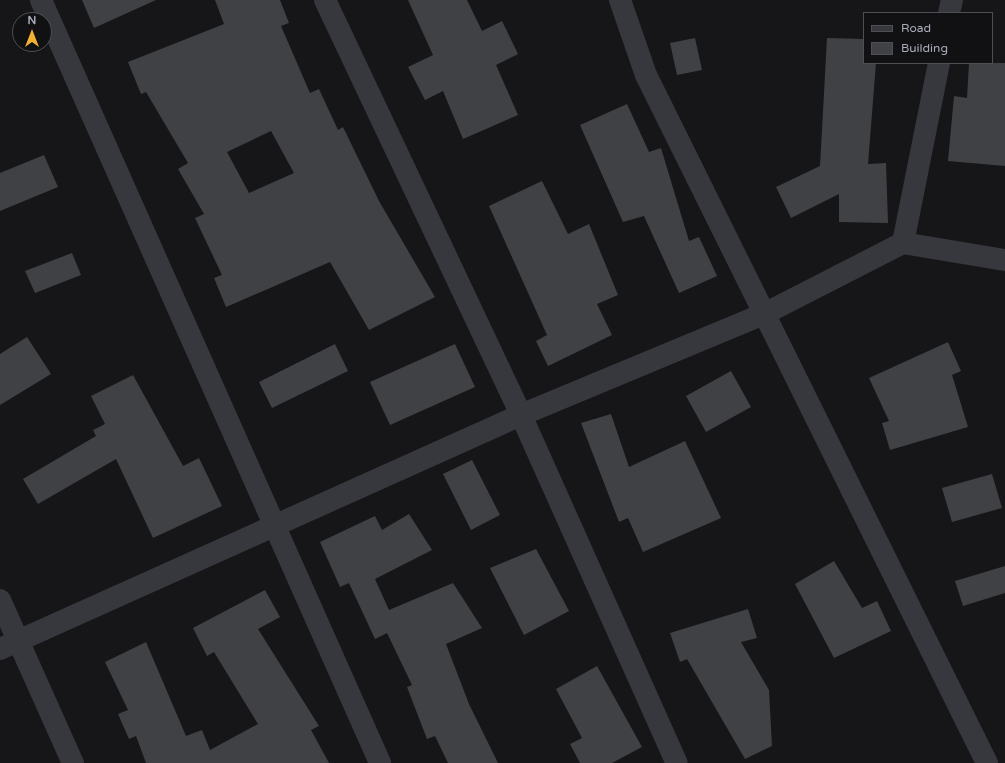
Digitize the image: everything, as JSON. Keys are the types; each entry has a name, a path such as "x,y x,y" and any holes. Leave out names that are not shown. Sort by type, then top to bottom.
{"street":[{"path":"41,0 380,763"},
{"path":"325,0 521,415 677,763"},
{"path":"620,0 646,75 766,313 987,763"},
{"path":"949,12 952,0"},
{"path":"903,243 939,64"},
{"path":"10,644 521,415 766,313 903,243 1005,260"},
{"path":"0,600 10,644 73,763"}],"building":[{"path":"82,0 156,0 94,28"},
{"path":"215,0 280,0 289,23 281,26 310,93 319,89 338,130 343,127 379,201 435,297 369,330 330,262 226,307 214,278 222,275 195,218 204,214 178,169 188,163 146,92 141,94 128,62 224,24","holes":["271,131 294,173 249,193 227,152"]},
{"path":"408,0 467,0 482,31 502,21 518,54 496,65 518,115 463,139 443,91 425,100 408,67 433,55"},
{"path":"695,38 702,70 677,75 670,43"},
{"path":"827,38 863,39 863,64 876,64 868,164 886,163 888,223 839,222 839,194 791,218 776,187 820,166"},
{"path":"1005,63 1005,166 948,161 954,96 967,98 969,64"},
{"path":"627,104 649,152 661,148 689,241 699,237 717,276 679,293 644,216 623,222 580,125"},
{"path":"44,155 58,187 0,211 0,173"},
{"path":"542,181 568,234 589,224 618,295 597,304 612,335 548,366 536,341 547,335 489,206"},
{"path":"72,253 81,275 35,293 25,271"},
{"path":"27,337 51,374 0,405 0,354"},
{"path":"948,342 961,371 952,375 968,427 890,450 882,423 889,421 869,378"},
{"path":"335,344 348,371 272,408 259,382"},
{"path":"455,344 475,387 390,425 370,382"},
{"path":"731,371 751,407 706,432 686,396"},
{"path":"133,375 183,466 199,458 222,506 153,538 116,459 38,504 23,479 96,436 93,430 105,424 91,396"},
{"path":"611,414 629,467 685,441 721,518 643,552 628,518 619,522 581,423"},
{"path":"472,460 500,515 471,530 443,474"},
{"path":"992,474 1002,508 952,522 942,488"},
{"path":"409,514 432,550 375,579 389,610 453,583 482,628 446,644 469,704 498,763 448,763 435,736 427,739 407,687 412,685 387,633 375,639 349,583 340,587 320,542 375,516 382,530"},
{"path":"536,549 569,611 524,635 490,568"},
{"path":"834,561 862,608 877,601 891,631 834,658 795,584"},
{"path":"1005,566 1005,593 963,606 955,581"},
{"path":"265,590 280,617 258,629 319,726 311,730 329,763 146,763 136,736 129,739 118,714 128,710 105,662 146,642 186,736 202,730 210,750 258,724 214,652 207,656 193,628"},
{"path":"748,609 757,638 741,642 769,690 772,746 745,759 687,659 680,662 670,633"},
{"path":"597,666 642,747 612,763 580,763 570,744 582,738 556,689"}]}
